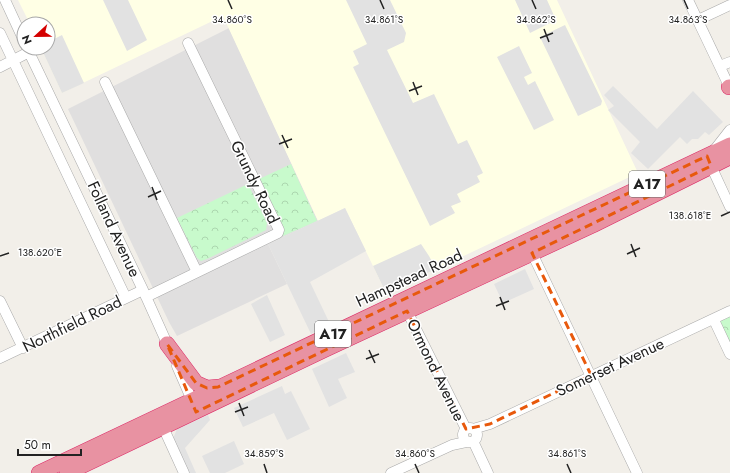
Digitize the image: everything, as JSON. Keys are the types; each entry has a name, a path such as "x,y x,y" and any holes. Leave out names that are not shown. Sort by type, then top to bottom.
{"highway":[{"name":"Hampstead Road","path":"39,473 194,406 530,247 710,159 730,145"},
{"name":"Hampstead Road","path":"710,159 730,157"},
{"name":"Hampstead Road","path":"67,473 163,427 194,406 218,387 404,306"},
{"path":"167,344 196,383 207,388 218,387"}],"street":[{"path":"5,0 16,24"},
{"path":"688,0 730,87"},
{"path":"698,20 730,5"},
{"name":"Folland Avenue","path":"0,33 126,298"},
{"name":"Grundy Road","path":"145,294 197,272 278,233 279,230 188,43"},
{"path":"0,66 19,56"},
{"name":"Folland Avenue","path":"31,56 145,294 194,406"},
{"path":"720,66 730,62"},
{"path":"106,82 197,272"},
{"path":"730,130 710,159 730,207"},
{"path":"530,247 637,473"},
{"name":"Northfield Road","path":"0,358 126,298 145,294"},
{"path":"0,301 23,348"},
{"name":"Ormond Avenue","path":"404,306 488,473"},
{"name":"Somerset Avenue","path":"391,473 452,445 490,424 591,375 714,320 730,311"},
{"path":"714,320 730,354"},
{"path":"163,427 184,473"}],"highlighted area":[{"path":"707,156 711,166 532,253 591,375 490,424 466,429 407,311 196,412 167,344 196,383 207,388 218,387"}],"shaded area":[{"path":"18,0 557,0 638,173 386,293 345,208 318,221 223,16 62,93 45,56 56,56 56,16 26,16"},
{"path":"103,0 128,0 147,40 127,51"},
{"path":"346,0 390,0 406,33 404,42 387,50 413,103 434,94 458,144 467,140 483,173 477,176 480,182 457,194 461,202 451,206 455,213 430,226 353,67 359,64 353,51 367,44"},
{"path":"515,0 547,0 556,20 530,33"},
{"path":"565,25 602,101 601,105 578,116 540,37"},
{"path":"229,28 318,221 268,244 287,284 177,336 68,109"},
{"path":"62,35 84,83 62,93 45,56 56,56 56,38"},
{"path":"519,46 532,73 524,77 528,85 535,81 554,120 534,130 497,57"},
{"path":"613,86 657,129 693,91 723,122 709,135 705,132 698,139 692,139 687,144 680,137 648,169 631,153 640,142 608,110 614,106 604,95"},
{"path":"345,208 366,251 310,282 330,324 311,334 268,244"},
{"path":"421,244 436,269 386,293 373,266"},
{"path":"525,269 534,289 503,303 494,284"},
{"path":"267,295 285,335 270,342 251,304"},
{"path":"346,353 355,372 338,379 347,398 329,407 312,369"},
{"path":"282,386 285,394 291,391 310,429 287,440 274,413 243,427 234,408"},
{"path":"208,415 210,420 185,448 196,473 187,473 172,441 177,429"},
{"path":"234,441 244,464 225,473 210,473 202,456"}],"green space":[{"path":"291,164 317,221 283,236 257,180"},
{"path":"248,184 267,223 266,230 201,261 197,258 177,218"},
{"path":"730,311 730,354 714,320"}]}
